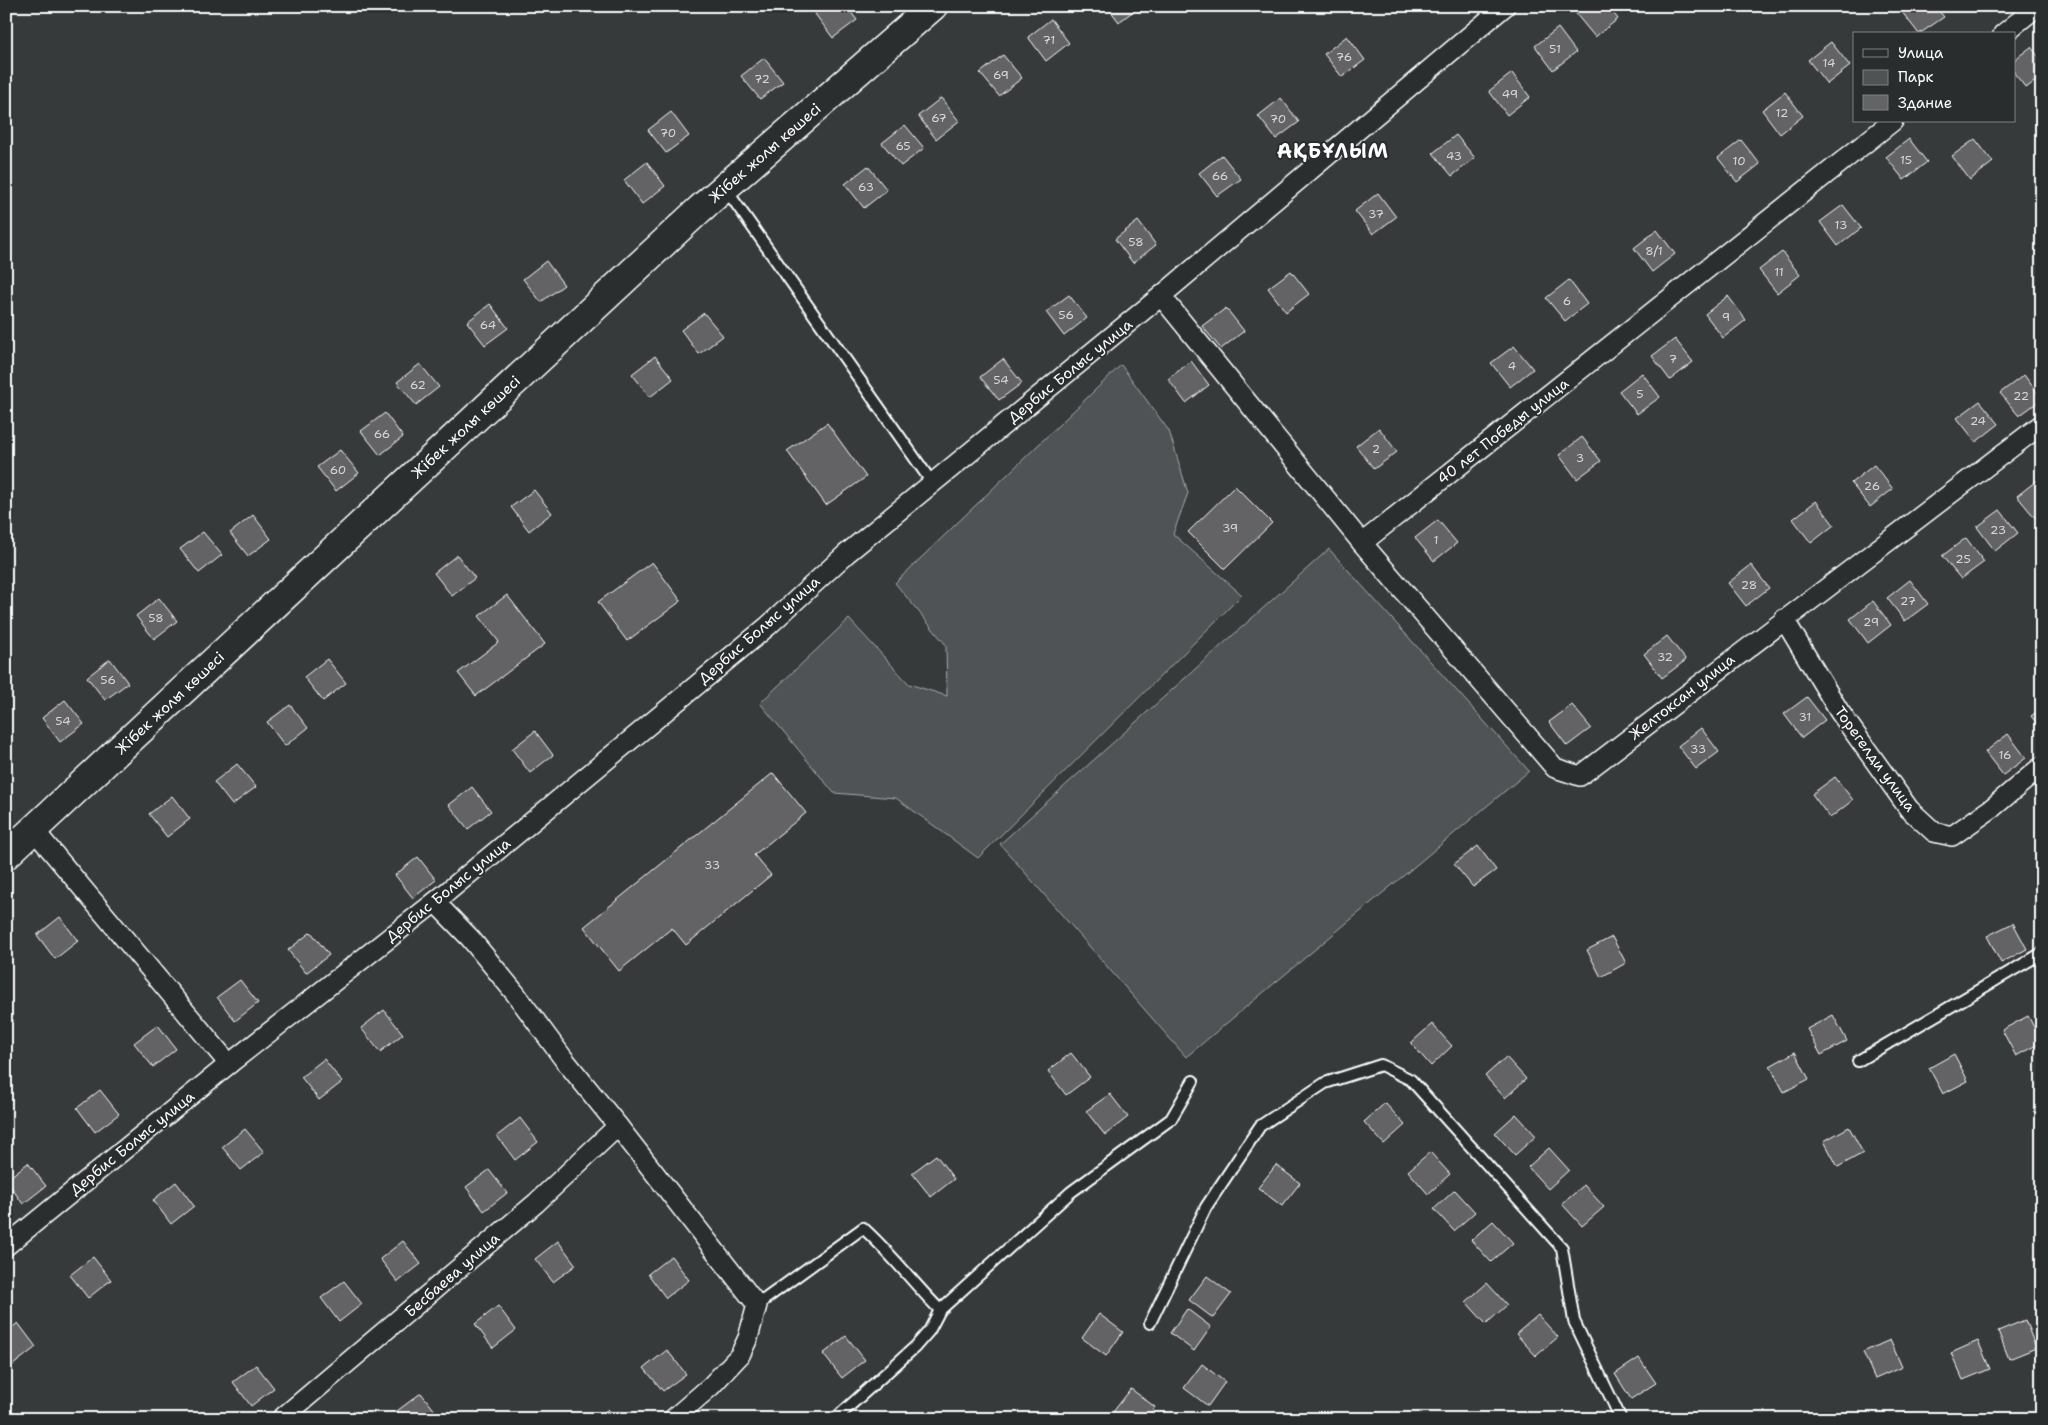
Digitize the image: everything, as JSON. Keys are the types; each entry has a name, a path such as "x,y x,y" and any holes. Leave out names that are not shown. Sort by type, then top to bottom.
{"street":[{"name":"Жібек жолы көшесі","path":"6,855 725,188 933,6"},
{"name":"Дербис Болыс улица","path":"6,1246 229,1064 435,902 768,626 846,554 1161,296 1505,6"},
{"path":"2006,32 2038,6"},
{"name":"40 лет Победы улица","path":"1362,543 1892,122"},
{"path":"1161,296 1362,543"},
{"name":"Желтоксан улица","path":"1362,543 1555,768 1580,776 2042,424"},
{"name":"Торегелди улица","path":"1784,619 1839,711 1909,809 1934,832 1952,836 1992,808 2042,766"},
{"path":"34,830 229,1064"},
{"path":"435,902 470,938 510,986 563,1058 757,1305 748,1338 740,1355 711,1386 673,1419"},
{"name":"Бесбаева улица","path":"281,1419 536,1203 618,1126"}],"lane":[{"path":"725,188 933,484"},
{"path":"1858,1061 2042,953"},
{"path":"1150,1323 1206,1207 1260,1126 1325,1083 1381,1065 1411,1080 1562,1248 1574,1321 1621,1419"},
{"path":"835,1419 914,1347 929,1331 940,1310 1071,1192 1171,1119 1192,1081"},
{"path":"757,1305 863,1228 888,1251 917,1287 940,1310"}],"green space":[{"path":"1121,365 1169,431 1188,493 1173,534 1242,595 978,858 896,798 834,793 760,703 849,619 909,684 947,696 946,645 895,583"},
{"path":"1329,549 1529,771 1186,1057 1000,844"}],"building":[{"path":"825,6 846,6 857,20 833,38 815,14"},
{"path":"1107,6 1140,6 1119,22"},
{"path":"1586,6 1608,6 1618,19 1595,37 1576,14"},
{"path":"1909,6 1935,6 1944,17 1922,32 1917,32 1902,12"},
{"path":"1051,19 1069,43 1046,61 1028,37"},
{"path":"1558,28 1576,52 1553,70 1535,46"},
{"path":"1347,36 1365,60 1342,77 1324,54"},
{"path":"1831,42 1850,66 1827,84 1808,60"},
{"path":"2031,47 2042,61 2042,76 2026,88 2016,76 2016,58"},
{"path":"1003,55 1022,78 999,96 980,73"},
{"path":"764,58 783,82 760,99 741,76"},
{"path":"1512,73 1530,97 1507,115 1489,91"},
{"path":"1785,92 1803,116 1780,134 1762,110"},
{"path":"941,98 959,121 936,139 918,116"},
{"path":"1281,98 1299,122 1276,139 1258,116"},
{"path":"671,112 689,136 666,153 648,130"},
{"path":"905,125 924,148 901,166 882,143"},
{"path":"1456,135 1475,158 1452,176 1433,153"},
{"path":"1909,139 1927,162 1904,180 1886,157"},
{"path":"1975,139 1993,162 1970,180 1952,156"},
{"path":"1741,140 1760,164 1737,182 1718,158"},
{"path":"1222,155 1241,179 1217,196 1199,173"},
{"path":"647,162 665,186 642,204 624,180"},
{"path":"868,166 887,190 864,208 845,184"},
{"path":"1378,193 1396,217 1373,234 1355,211"},
{"path":"1843,205 1861,228 1838,246 1820,222"},
{"path":"1138,221 1156,245 1133,263 1115,239"},
{"path":"1657,230 1675,254 1652,272 1634,248"},
{"path":"1782,252 1800,275 1777,293 1759,270"},
{"path":"546,261 564,285 541,302 523,279"},
{"path":"1291,271 1309,294 1286,312 1268,288"},
{"path":"1569,280 1587,304 1565,321 1546,298"},
{"path":"1069,295 1087,318 1064,336 1046,312"},
{"path":"1728,296 1746,320 1723,338 1705,314"},
{"path":"490,304 508,328 485,345 467,322"},
{"path":"1226,308 1244,331 1221,349 1202,326"},
{"path":"704,313 723,336 699,354 681,330"},
{"path":"1675,339 1693,362 1670,380 1652,356"},
{"path":"1514,346 1533,369 1510,387 1491,363"},
{"path":"655,356 673,379 650,397 632,374"},
{"path":"1003,359 1022,383 999,400 980,377"},
{"path":"1191,361 1209,385 1186,403 1168,379"},
{"path":"420,364 439,387 416,405 397,382"},
{"path":"1642,373 1660,397 1637,414 1619,391"},
{"path":"2024,375 2042,399 2019,416 2000,393"},
{"path":"1980,401 1999,424 1976,442 1957,418"},
{"path":"385,413 403,437 380,455 361,431"},
{"path":"827,423 866,477 826,505 787,451"},
{"path":"1379,428 1397,452 1374,469 1356,446"},
{"path":"1582,437 1601,461 1577,479 1559,455"},
{"path":"340,450 359,473 336,491 317,467"},
{"path":"1874,465 1893,489 1870,507 1851,483"},
{"path":"2040,478 2042,515 2036,519 2017,496"},
{"path":"1235,486 1272,523 1225,569 1188,532"},
{"path":"534,490 552,513 529,531 511,507"},
{"path":"1816,501 1834,525 1811,543 1793,519"},
{"path":"2000,510 2018,533 1995,551 1977,527"},
{"path":"253,515 271,539 248,556 230,533"},
{"path":"1438,520 1457,543 1434,561 1415,538"},
{"path":"203,532 222,555 199,573 180,549"},
{"path":"1966,538 1984,562 1961,579 1942,556"},
{"path":"457,555 475,578 452,596 434,573"},
{"path":"652,562 681,601 627,641 598,602"},
{"path":"1751,565 1769,588 1746,606 1728,583"},
{"path":"1910,580 1928,604 1905,621 1887,598"},
{"path":"507,595 545,644 476,696 458,673 499,642 479,616"},
{"path":"159,598 177,621 154,639 136,616"},
{"path":"1873,601 1891,625 1868,643 1850,619"},
{"path":"1667,636 1686,660 1662,678 1644,654"},
{"path":"110,659 128,683 105,700 87,677"},
{"path":"327,659 346,683 323,701 304,677"},
{"path":"1807,697 1825,720 1802,738 1784,714"},
{"path":"65,700 84,724 60,742 42,718"},
{"path":"290,705 308,728 285,746 267,722"},
{"path":"1572,705 1591,728 1567,746 1549,722"},
{"path":"2042,708 2042,730 2031,716"},
{"path":"1701,728 1719,752 1696,769 1678,746"},
{"path":"535,731 553,755 530,773 512,749"},
{"path":"2008,734 2026,758 2003,775 1985,752"},
{"path":"237,764 256,787 232,805 214,782"},
{"path":"773,773 806,813 754,855 771,875 686,945 672,928 619,971 584,927"},
{"path":"1835,777 1853,800 1830,818 1812,794"},
{"path":"472,787 491,811 468,829 449,805"},
{"path":"172,796 190,819 167,837 149,814"},
{"path":"1478,846 1496,870 1473,887 1454,864"},
{"path":"418,857 436,880 413,898 395,875"},
{"path":"60,917 78,941 55,959 37,935"},
{"path":"2013,923 2027,949 2001,963 1987,936"},
{"path":"311,932 329,955 306,973 288,950"},
{"path":"1612,937 1626,963 1601,977 1587,950"},
{"path":"240,980 258,1003 235,1021 217,997"},
{"path":"384,1010 403,1034 380,1052 361,1028"},
{"path":"1833,1015 1847,1041 1821,1055 1807,1029"},
{"path":"2028,1016 2042,1042 2016,1056 2002,1030"},
{"path":"1432,1024 1452,1046 1431,1066 1411,1043"},
{"path":"158,1025 176,1049 153,1067 134,1043"},
{"path":"1795,1052 1809,1079 1784,1092 1770,1066"},
{"path":"1071,1053 1090,1077 1066,1095 1048,1071"},
{"path":"1954,1054 1968,1081 1943,1094 1929,1068"},
{"path":"1506,1057 1526,1079 1505,1098 1485,1076"},
{"path":"324,1059 342,1082 319,1100 301,1077"},
{"path":"100,1090 119,1114 95,1132 77,1108"},
{"path":"1110,1094 1128,1117 1105,1135 1086,1111"},
{"path":"1385,1103 1405,1125 1384,1144 1364,1122"},
{"path":"1516,1114 1536,1136 1515,1155 1495,1133"},
{"path":"520,1118 538,1142 515,1160 497,1136"},
{"path":"1849,1127 1863,1153 1838,1167 1824,1141"},
{"path":"245,1129 264,1152 241,1170 222,1147"},
{"path":"1549,1148 1569,1170 1548,1189 1528,1167"},
{"path":"1430,1152 1450,1174 1428,1194 1408,1171"},
{"path":"936,1155 954,1179 931,1197 912,1173"},
{"path":"28,1163 46,1186 23,1204 6,1180"},
{"path":"1276,1165 1300,1183 1282,1206 1258,1188"},
{"path":"489,1170 507,1193 484,1211 466,1187"},
{"path":"176,1182 194,1206 171,1224 153,1200"},
{"path":"1584,1185 1604,1207 1582,1226 1562,1204"},
{"path":"1455,1190 1475,1212 1454,1231 1434,1209"},
{"path":"1493,1221 1513,1243 1491,1262 1471,1240"},
{"path":"403,1241 421,1264 398,1282 380,1259"},
{"path":"558,1241 576,1265 553,1282 535,1259"},
{"path":"671,1256 689,1280 666,1298 648,1274"},
{"path":"93,1257 111,1280 88,1298 70,1275"},
{"path":"1207,1276 1231,1294 1213,1318 1189,1300"},
{"path":"344,1281 362,1304 339,1322 321,1298"},
{"path":"1487,1283 1507,1305 1486,1324 1466,1302"},
{"path":"498,1306 516,1330 493,1348 475,1324"},
{"path":"1187,1309 1211,1327 1194,1351 1170,1333"},
{"path":"1099,1314 1123,1332 1106,1356 1082,1338"},
{"path":"1538,1315 1558,1337 1536,1356 1516,1334"},
{"path":"2025,1320 2036,1348 2009,1359 1998,1331"},
{"path":"18,1323 36,1347 13,1365 6,1356 6,1332"},
{"path":"846,1336 865,1360 842,1378 823,1354"},
{"path":"1890,1340 1902,1367 1875,1379 1863,1352"},
{"path":"1978,1341 1990,1369 1963,1380 1951,1353"},
{"path":"667,1350 686,1374 663,1391 644,1368"},
{"path":"1639,1358 1656,1383 1631,1399 1615,1374"},
{"path":"1202,1364 1225,1382 1208,1406 1184,1388"},
{"path":"256,1365 274,1388 251,1406 233,1382"},
{"path":"1131,1389 1155,1407 1146,1419 1122,1419 1113,1412"},
{"path":"421,1393 439,1416 436,1419 404,1419 397,1411"},
{"path":"608,1409 615,1419 596,1419"}],"district":[{"name":"АҚБҰЛЫМ","path":"1333,151"}]}
